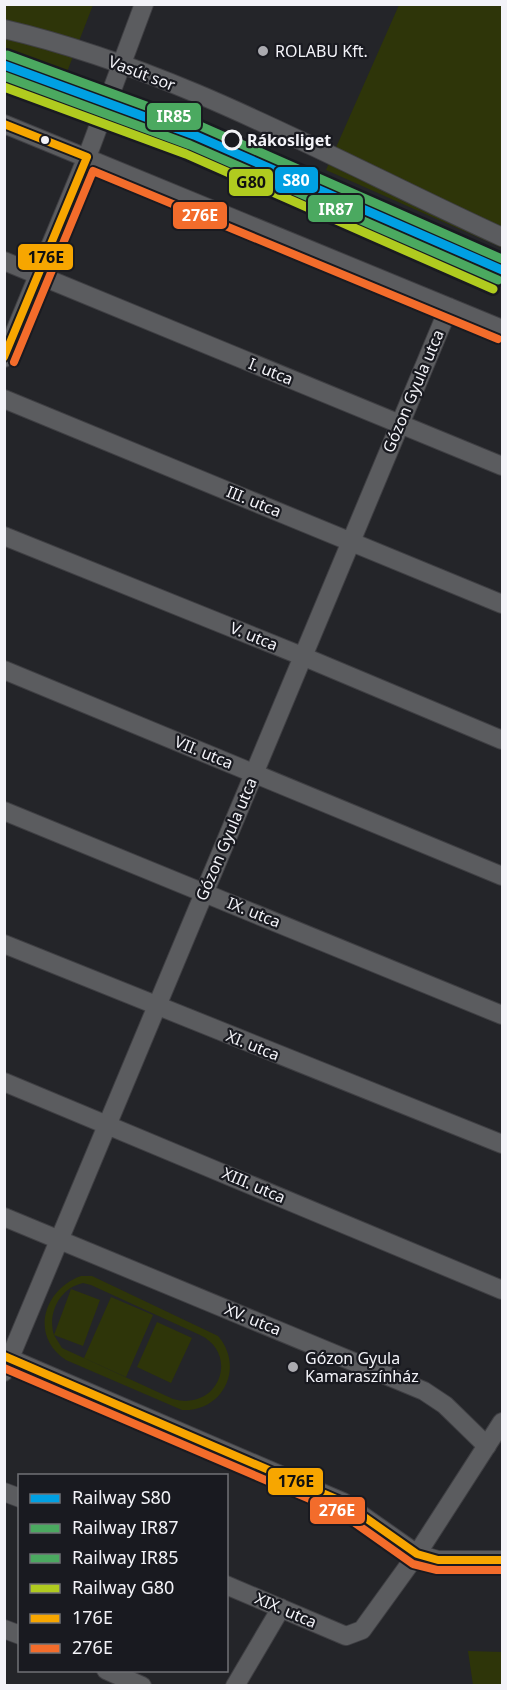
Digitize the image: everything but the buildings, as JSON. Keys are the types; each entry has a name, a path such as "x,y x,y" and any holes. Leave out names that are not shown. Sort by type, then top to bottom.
{"street":[{"path":"4,358 87,157 144,4"},
{"name":"Vasút sor","path":"4,29 69,45 150,74 256,121 502,237"},
{"path":"4,124 502,329"},
{"name":"I. utca","path":"4,261 502,466"},
{"name":"Gózon Gyula utca","path":"6,1362 108,1124 155,1006 448,307"},
{"name":"III. utca","path":"4,399 502,604"},
{"name":"V. utca","path":"4,536 302,656 502,740"},
{"name":"VII. utca","path":"4,670 502,876"},
{"name":"IX. utca","path":"4,811 502,1015"},
{"name":"XI. utca","path":"4,944 502,1144"},
{"name":"XIII. utca","path":"4,1082 502,1290"},
{"name":"XV. utca","path":"4,1217 424,1391 445,1405 487,1446"},
{"path":"6,1362 343,1502 417,1554 438,1560 502,1560"},
{"path":"417,1554 502,1422"},
{"name":"XIX. utca","path":"228,1586 346,1636 362,1630 417,1554"},
{"path":"235,1686 281,1608"},
{"path":"108,1672 142,1686"}],"green space":[{"path":"4,5 93,5 67,72 5,49"},
{"path":"399,5 502,5 502,248 326,170"},
{"path":"81,1276 92,1276 218,1336 226,1348 230,1361 226,1385 219,1396 209,1404 196,1409 182,1410 66,1360 55,1350 48,1339 45,1326 50,1302 68,1282","holes":["83,1283 91,1285 200,1335 212,1344 219,1355 221,1367 219,1379 202,1397 189,1401 173,1399 62,1348 52,1327 54,1310 62,1296 75,1286"]},
{"path":"71,1289 100,1300 83,1346 54,1335"},
{"path":"111,1297 153,1315 126,1377 84,1358"},
{"path":"157,1322 192,1338 171,1383 137,1367"},
{"path":"468,1651 502,1652 502,1685 473,1685"}],"rail line":[{"name":"IR85","path":"7,55 198,125 502,259"},
{"name":"S80","path":"4,65 194,135 502,270"},
{"name":"IR87","path":"4,76 190,145 498,280"},
{"name":"G80","path":"4,87 186,154 493,289"}],"transit line":[{"name":"176E","path":"4,124 87,157"},
{"name":"176E","path":"4,357 87,157"},
{"name":"276E","path":"14,362 93,171 498,339"},
{"name":"176E","path":"4,1356 343,1502 417,1554 438,1560 502,1560"},
{"name":"276E","path":"4,1368 338,1511 413,1564 437,1570 502,1570"}],"place":[{"name":"ROLABU Kft.","path":"263,51"},
{"name":"Rákosliget","path":"232,140"},
{"name":"Gózon Gyula Kamaraszínház","path":"293,1367"}]}
